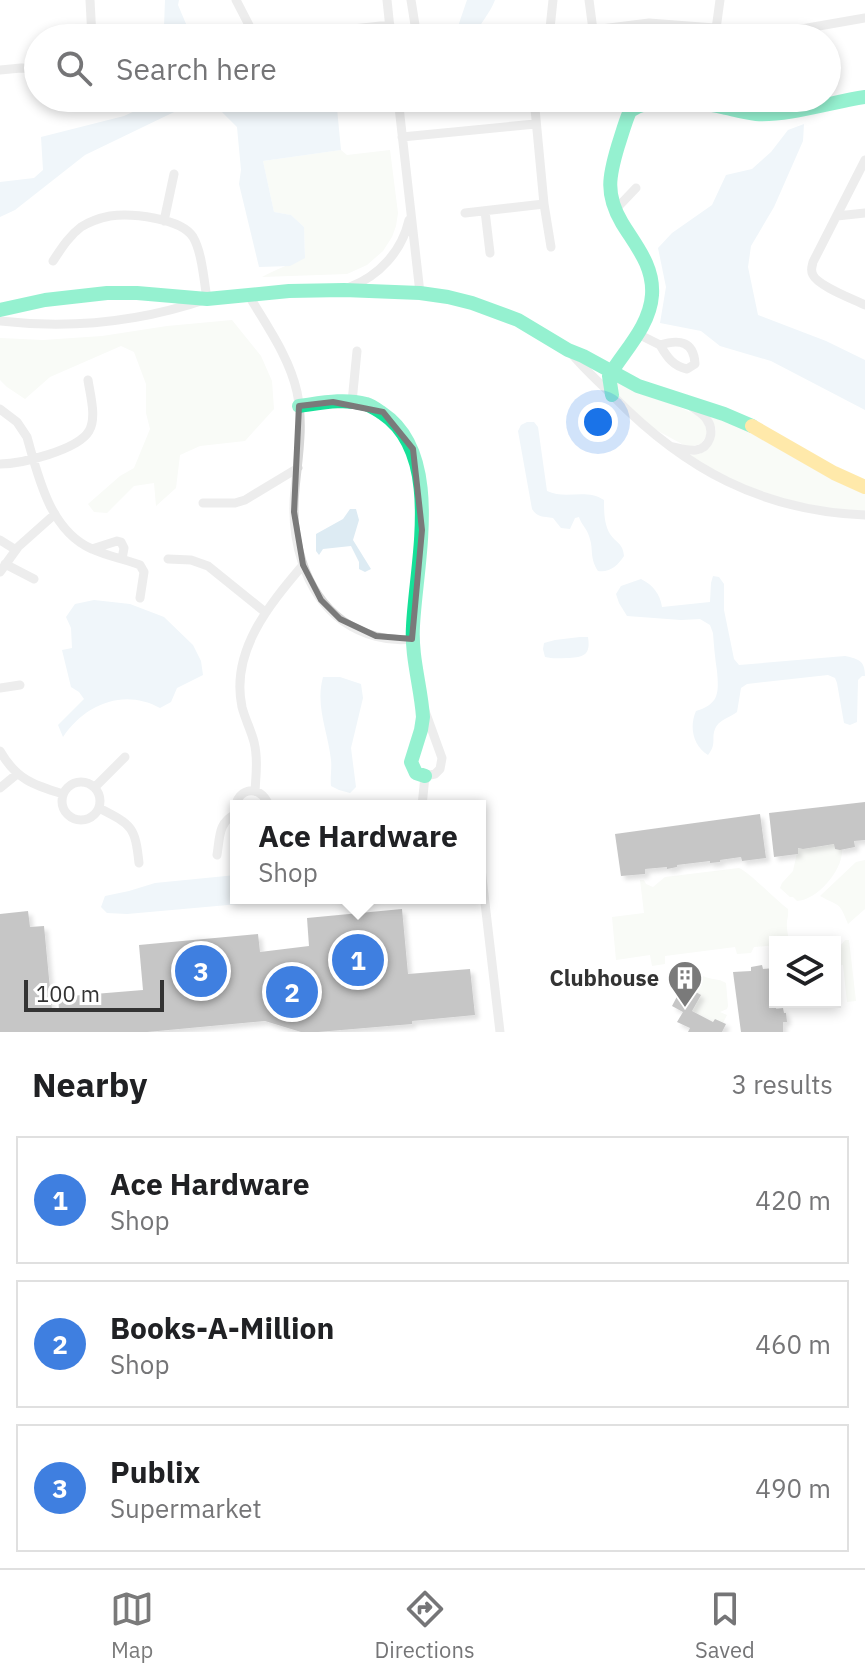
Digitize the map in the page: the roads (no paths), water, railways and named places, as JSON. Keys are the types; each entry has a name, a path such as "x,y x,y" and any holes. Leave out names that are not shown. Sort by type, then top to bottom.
{"street":[{"path":"90,0 91,24"},
{"path":"236,0 248,24"},
{"path":"387,0 390,24"},
{"path":"411,0 415,24"},
{"path":"550,24 553,0"},
{"path":"589,0 592,24"},
{"path":"717,24 720,0"},
{"path":"830,24 865,18"},
{"path":"0,70 24,68"},
{"path":"841,101 865,97"},
{"path":"399,112 420,293"},
{"path":"535,112 551,247"},
{"path":"612,395 611,373 638,334 650,307 652,284 645,257 623,226 610,196 610,169 631,112"},
{"path":"743,112 767,115 782,112"},
{"path":"402,137 535,124"},
{"path":"865,160 813,262 812,274 818,281 865,305"},
{"path":"164,221 174,174"},
{"path":"615,210 636,188"},
{"path":"465,213 544,204"},
{"path":"344,290 370,277 391,257 405,234 410,209"},
{"path":"485,211 490,253"},
{"path":"837,216 865,213"},
{"path":"53,261 73,234 93,221 122,215 164,221 183,228 195,240 207,299"},
{"path":"0,321 45,325 102,323 207,299 248,294 344,290 448,297 495,311 534,328 568,350 638,386 758,428 834,473 865,487"},
{"path":"0,310 56,298 107,293 207,299"},
{"path":"248,294 283,354 299,406 301,429 294,512 296,535 309,580 321,600 351,626 390,639 412,639"},
{"path":"638,334 660,345"},
{"path":"568,350 640,423 706,471 752,493 806,508 865,515"},
{"path":"352,402 357,351"},
{"path":"0,464 34,460 72,443 89,431 92,413 88,380"},
{"path":"299,406 333,402 373,406 393,419 407,437 415,455 422,530 412,639 423,704 442,758 440,769 435,774 425,776 416,773 411,762 421,730 423,704"},
{"path":"667,445 701,449 710,439 710,425 706,418 686,403"},
{"path":"0,409 23,429 43,488 55,514 70,534 92,549 140,565 144,572 140,598"},
{"path":"203,503 245,500 298,468"},
{"path":"34,579 2,568 35,530 55,514"},
{"path":"0,540 16,550"},
{"path":"92,549 121,542 124,548 122,559"},
{"path":"168,559 191,560 208,566 265,612"},
{"path":"255,791 256,754 240,692 241,675 248,644 265,612 303,565"},
{"path":"0,688 20,685"},
{"path":"0,751 17,774 36,786 63,794"},
{"path":"95,787 125,757"},
{"path":"0,788 17,774"},
{"path":"423,800 425,776"},
{"path":"78,782 95,787 100,798 99,808 87,819 73,818 64,808 63,794 67,788 78,782"},
{"path":"238,800 249,791 255,791 266,800"},
{"path":"99,808 130,827 136,840 139,863"},
{"path":"217,855 222,827 230,817"},
{"path":"485,904 500,1032"}],"place":[{"name":"Ace Hardware","path":"358,960"},
{"name":"Publix","path":"201,971"},
{"name":"Books-A-Million","path":"292,992"},
{"name":"Clubhouse","path":"685,1009"}]}
